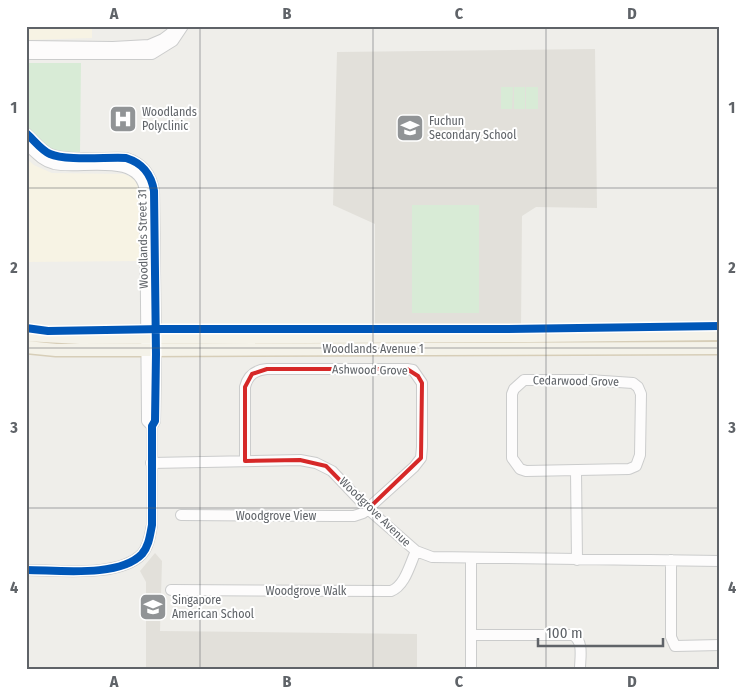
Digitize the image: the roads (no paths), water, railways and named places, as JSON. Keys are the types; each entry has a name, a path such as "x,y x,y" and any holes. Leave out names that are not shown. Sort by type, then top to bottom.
{"main road":[{"name":"Woodlands Avenue 1","path":"26,347 56,350 151,344 720,334"},
{"name":"Woodlands Avenue 1","path":"26,335 151,344 720,348"}],"street":[{"path":"26,46 113,47 149,45 163,39 171,33 175,26"},
{"path":"26,54 152,54 173,41 183,26"},
{"name":"Woodlands Street 31","path":"26,134 44,150 57,156 126,158 135,161 145,169 153,184 154,191 151,344"},
{"name":"Woodlands Street 31","path":"26,144 42,160 53,164 122,167 134,170 142,179 145,191 151,344"},
{"path":"26,570 109,569 129,563 142,554 149,541 151,530 152,426 147,421 151,344"},
{"name":"Ashwood Grove","path":"245,460 245,387 249,377 255,372 264,369 414,370 422,383 422,447 420,458 414,467 368,509"},
{"name":"Cedarwood Grove","path":"524,380 633,383 638,387 641,394 640,455 636,466 630,469 576,471 526,471 515,464 512,458 512,394 514,388 524,380"},
{"name":"Woodgrove Avenue","path":"151,463 245,460 308,461 326,466 368,509 416,551 432,557 720,561"},
{"path":"576,471 577,560"},
{"name":"Woodgrove View","path":"182,515 354,516 368,509"},
{"name":"Woodgrove Walk","path":"172,590 391,591 397,589 401,584 416,551"},
{"path":"471,559 471,669"},
{"path":"671,560 671,637 675,646 720,645"},
{"path":"471,635 573,635 580,644 580,669"}],"place":[{"name":"Woodlands Polyclinic","path":"123,119"},
{"name":"Fuchun Secondary School","path":"410,128"},
{"name":"Singapore American School","path":"153,607"}]}
